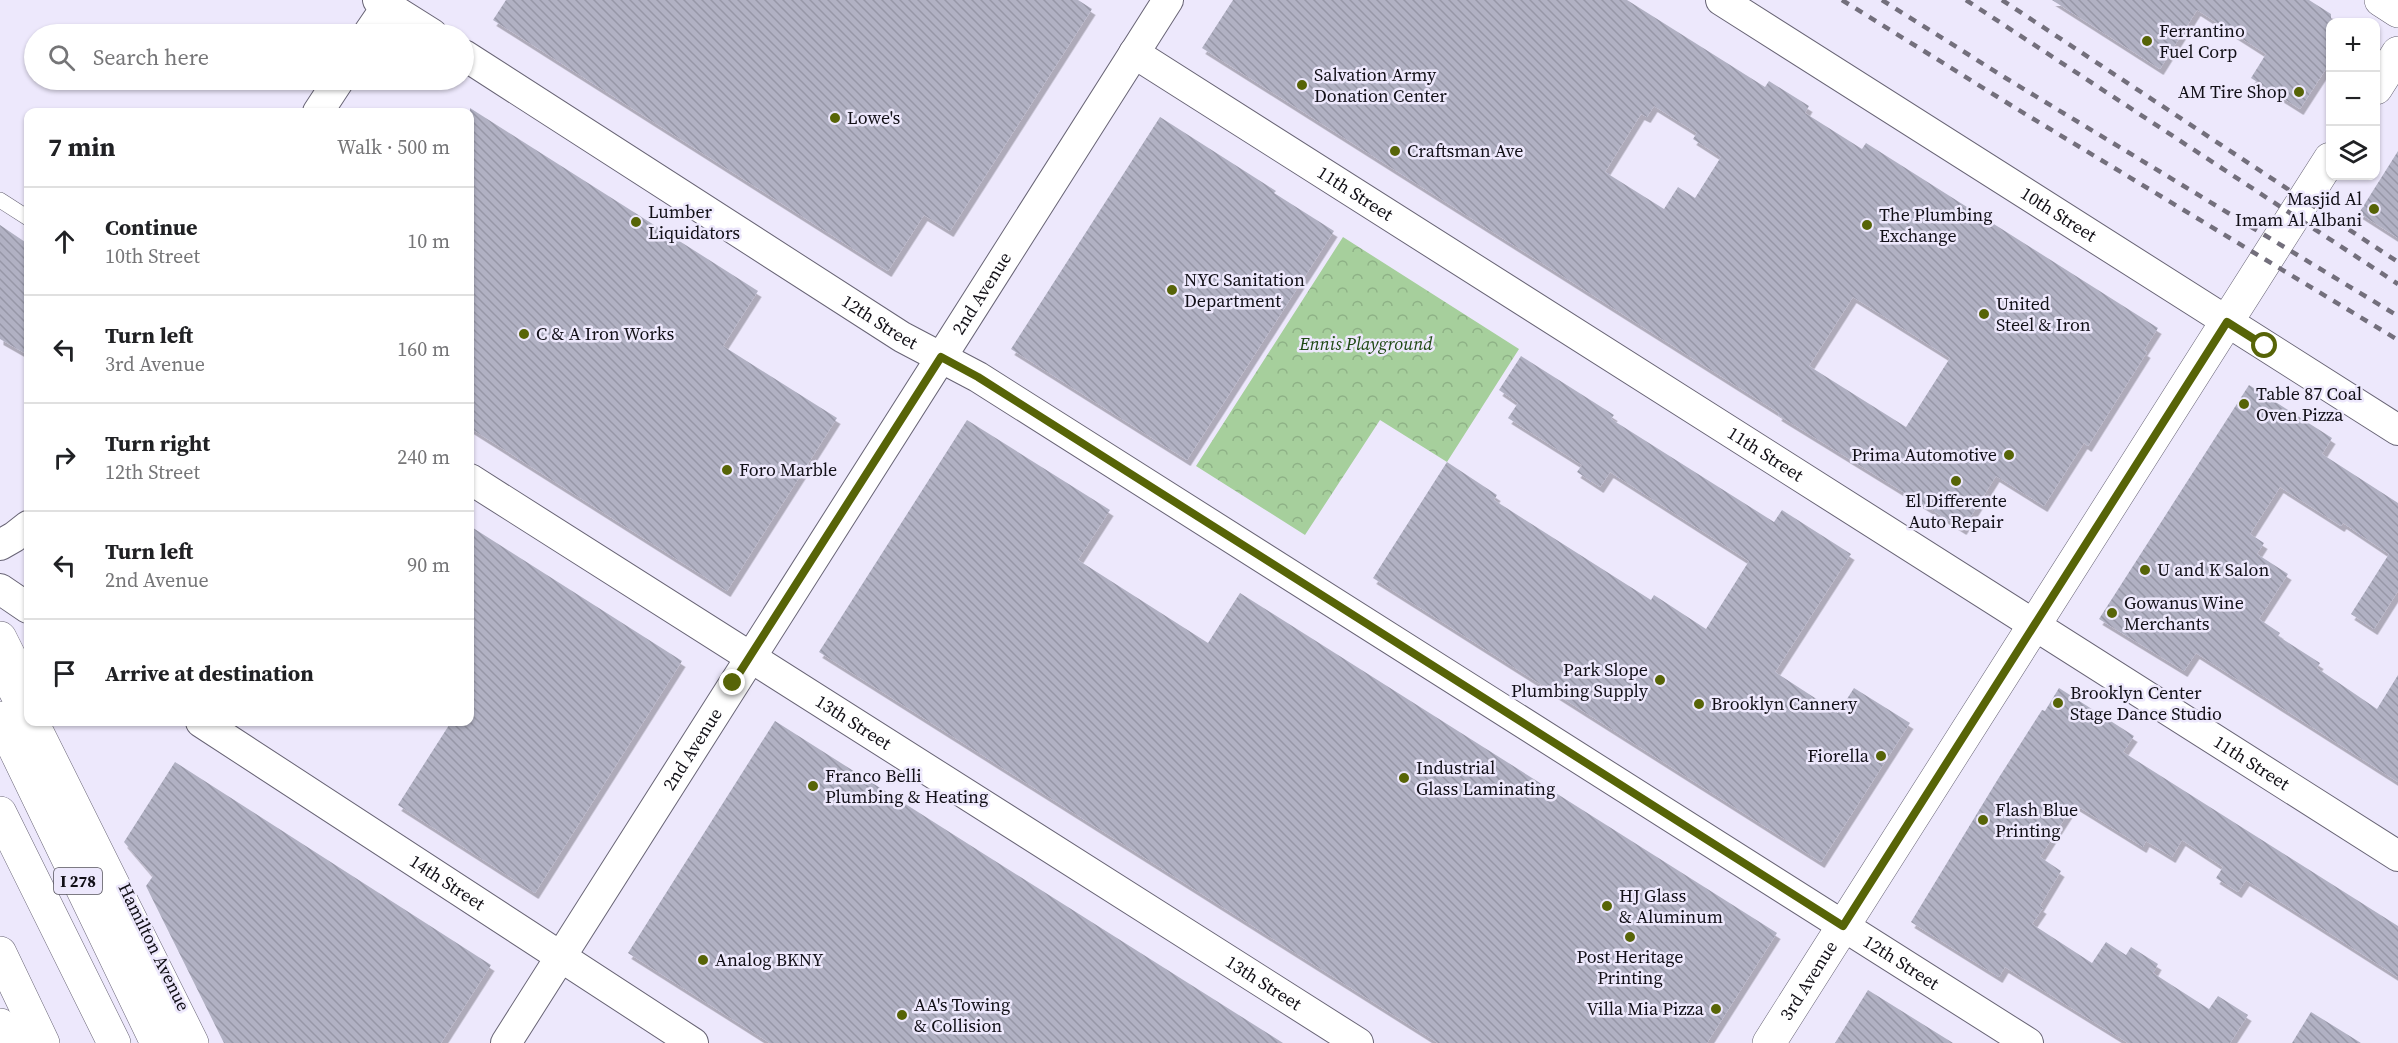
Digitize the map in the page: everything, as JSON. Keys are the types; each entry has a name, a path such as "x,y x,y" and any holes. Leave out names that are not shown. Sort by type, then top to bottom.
{"main road":[{"path":"2381,0 2398,11"},
{"path":"2380,82 2398,53"},
{"name":"3rd Avenue","path":"1769,1043 2326,167"},
{"path":"0,638 24,688"},
{"path":"0,662 24,707"},
{"name":"I 278","path":"0,718 157,1043"},
{"path":"34,726 192,1043"},
{"name":"Hamilton Avenue","path":"43,726 202,1043"},
{"name":"I 278","path":"0,813 114,1043"},
{"path":"0,953 43,1043"},
{"path":"0,1025 9,1043"}],"street":[{"name":"2nd Avenue","path":"506,1043 1168,0"},
{"name":"10th Street","path":"1721,0 2398,430"},
{"path":"373,24 385,2 417,24"},
{"name":"11th Street","path":"1134,53 2398,856"},
{"name":"12th Street","path":"474,61 902,337 978,377 2028,1043"},
{"path":"321,108 332,90"},
{"name":"13th Street","path":"474,482 1358,1043"},
{"path":"0,545 24,529"},
{"path":"0,589 24,605"},
{"name":"14th Street","path":"207,726 693,1043"}],"lane":[{"path":"0,200 24,215"}],"green space":[{"name":"Ennis Playground","path":"1343,237 1519,349 1447,462 1380,420 1305,535 1196,466"}],"building":[{"name":"Lowe's","path":"506,0 1078,0 1092,9 950,231 924,215 888,271 493,20"},
{"path":"1233,0 1627,0 1765,87 1769,81 1809,106 1805,113 1862,149 1866,143 2158,328 2144,350 2147,352 2088,446 2084,443 2044,506 1996,476 1963,529 1778,415 1779,413 1202,48","holes":["1654,106 1697,133 1693,139 1721,157 1695,198 1678,187 1664,209 1605,172 1641,114 1647,117","1853,297 1950,358 1906,427 1809,366"]},
{"path":"2052,0 2309,0 2331,14 2331,18 2326,18 2326,69 2300,109 2251,78 2266,54 2197,10 2160,69"},
{"path":"474,111 758,291 723,346 837,418 727,591 474,431"},
{"name":"NYC Sanitation Department","path":"1160,117 1334,231 1187,460 1011,349"},
{"path":"2398,151 2398,238 2359,213"},
{"path":"0,225 24,241 24,353 0,339"},
{"path":"1521,356 1614,415 1611,419 1774,522 1782,510 1851,554 1775,672 1838,713 1854,688 1910,723 1821,862 1373,578 1447,462 1497,495 1494,500 1651,600 1654,595 1706,629 1749,561 1610,472 1600,487 1577,472 1582,465 1508,418 1518,403 1499,390"},
{"path":"2249,385 2332,438 2322,454 2398,503 2398,591 2374,629 2351,614 2389,554 2343,523 2341,526 2280,487 2250,534 2264,543 2257,554 2288,574 2259,619 2280,633 2278,636 2320,663 2317,668 2377,709 2398,675 2398,782 2196,653 2184,671 2099,619"},
{"path":"967,420 1110,510 1078,560 1208,643 1240,593 1777,933 1707,1043 1438,1043 819,652"},
{"path":"474,529 682,661 535,893 398,805 448,726 474,726"},
{"path":"2059,688 2134,736 2123,752 2398,926 2398,977 2246,880 2238,892 2216,878 2223,867 2182,840 2172,857 2146,841 2143,847 2074,804 2040,857 2061,871 2040,906 2043,908 2032,924 2092,963 2106,942 2126,955 2131,947 2158,964 2153,973 2209,1009 2218,996 2248,1015 2230,1043 2128,1043 2005,967 1999,977 1911,922 1998,779 2042,710 2045,711"},
{"path":"775,721 1283,1043 770,1043 628,953"},
{"path":"175,762 491,965 441,1043 224,1043 146,886 153,876 124,842"},
{"path":"1868,990 1953,1043 1835,1043"},
{"path":"2311,1012 2324,1020 2361,1043 2292,1043"}],"railway":[{"path":"1842,0 2398,340"},
{"path":"1882,0 2004,77 2398,316"},
{"path":"1966,0 2398,284"},
{"path":"2002,0 2398,262"}],"place":[{"name":"Ferrantino Fuel Corp","path":"2147,41"},
{"name":"Salvation Army Donation Center","path":"1302,85"},
{"name":"AM Tire Shop","path":"2299,92"},
{"name":"Lowe's","path":"835,118"},
{"name":"Craftsman Ave","path":"1395,151"},
{"name":"Masjid Al Imam Al Albani","path":"2374,209"},
{"name":"Lumber Liquidators","path":"636,222"},
{"name":"The Plumbing Exchange","path":"1867,225"},
{"name":"NYC Sanitation Department","path":"1172,290"},
{"name":"United Steel & Iron","path":"1984,314"},
{"name":"C & A Iron Works","path":"524,334"},
{"name":"Table 87 Coal Oven Pizza","path":"2244,404"},
{"name":"Prima Automotive","path":"2009,455"},
{"name":"Foro Marble","path":"727,470"},
{"name":"El Differente Auto Repair","path":"1956,481"},
{"name":"U and K Salon","path":"2145,570"},
{"name":"Gowanus Wine Merchants","path":"2112,613"},
{"name":"Park Slope Plumbing Supply","path":"1660,680"},
{"name":"Brooklyn Center Stage Dance Studio","path":"2058,703"},
{"name":"Brooklyn Cannery","path":"1699,704"},
{"name":"Fiorella","path":"1881,756"},
{"name":"Industrial Glass Laminating","path":"1404,778"},
{"name":"Franco Belli Plumbing & Heating","path":"813,786"},
{"name":"Flash Blue Printing","path":"1983,820"},
{"name":"HJ Glass & Aluminum","path":"1607,906"},
{"name":"Post Heritage Printing","path":"1630,937"},
{"name":"Analog BKNY","path":"703,960"},
{"name":"Villa Mia Pizza","path":"1716,1009"},
{"name":"AA's Towing & Collision","path":"902,1015"}],"route":[{"path":"733,683 941,357 978,377 1843,926 2227,322 2265,346"}]}
